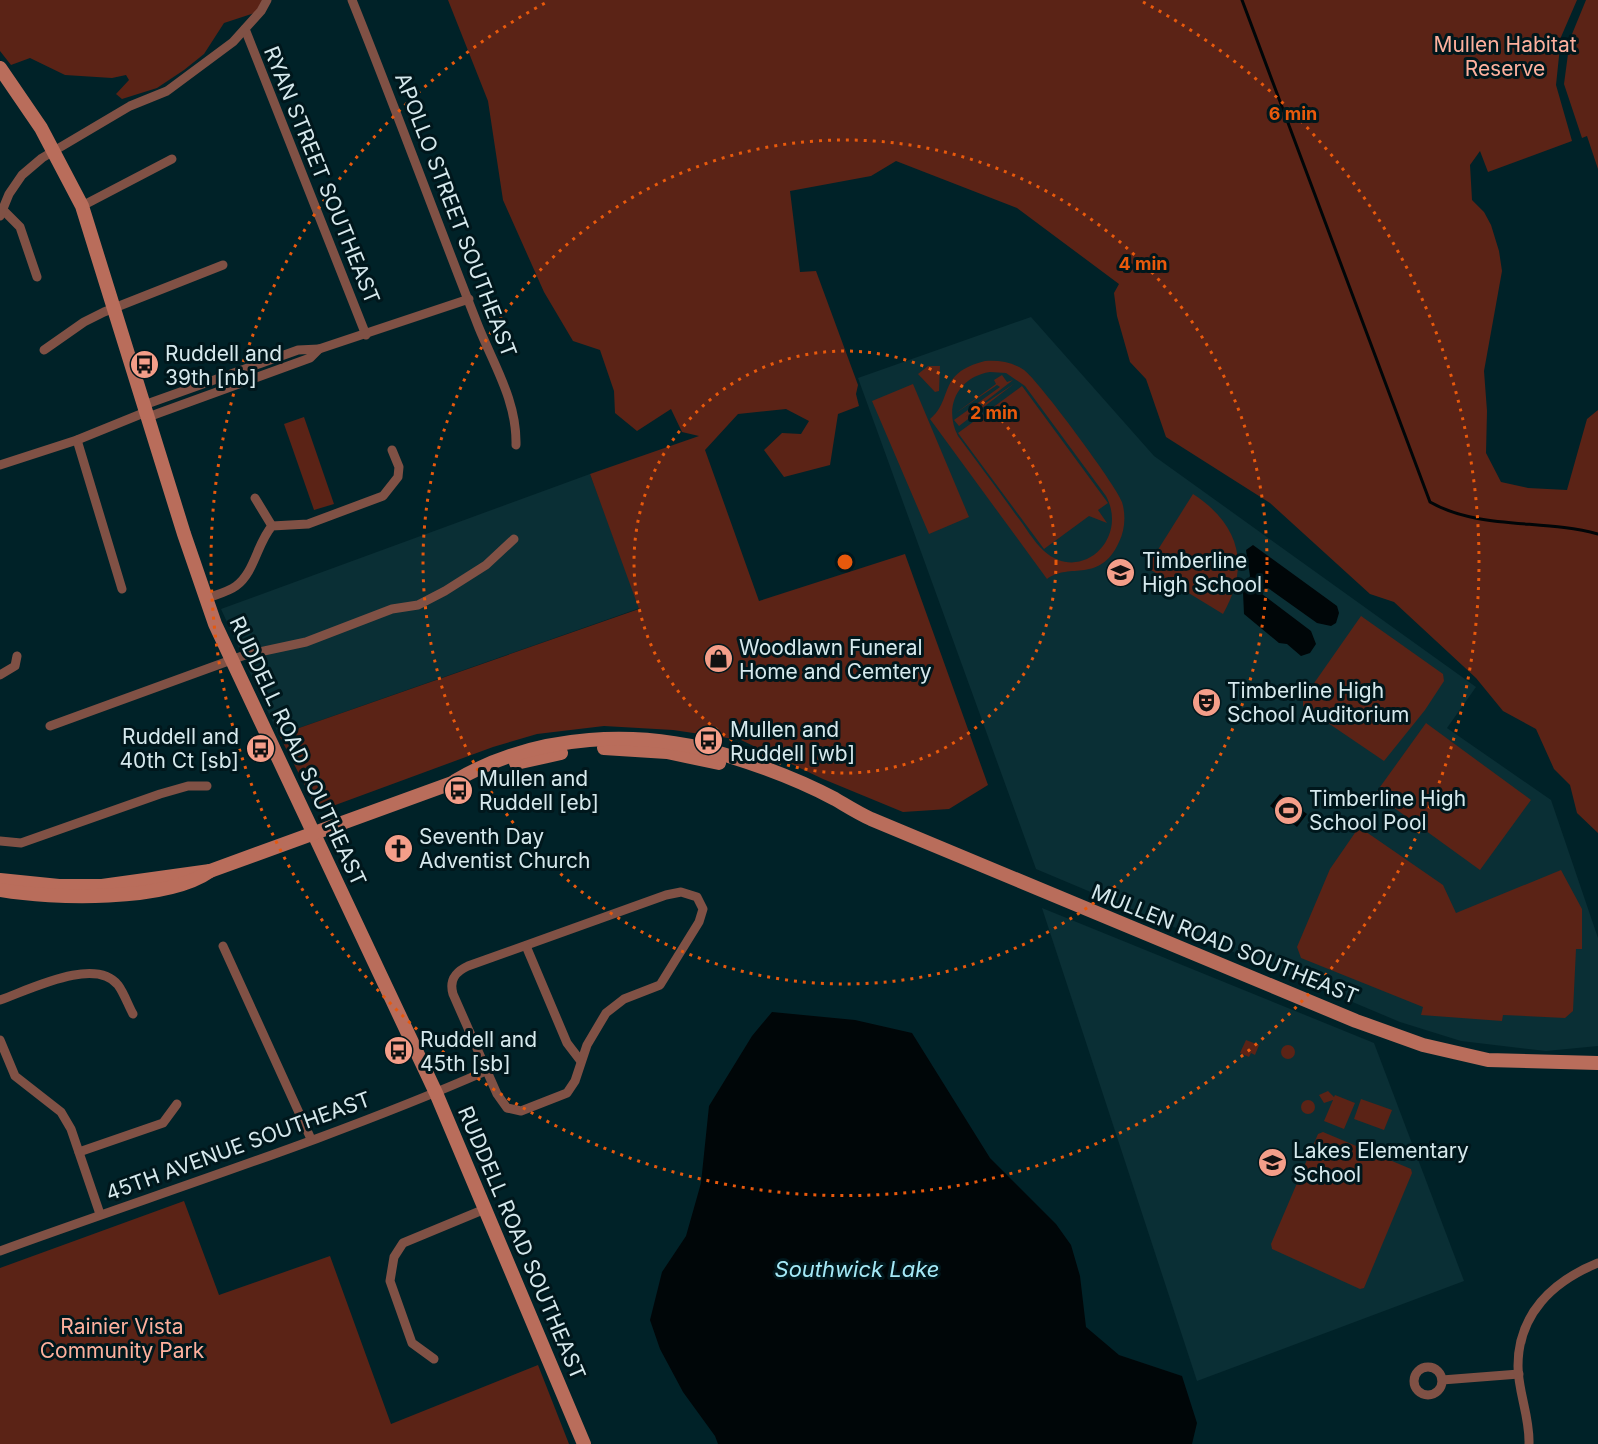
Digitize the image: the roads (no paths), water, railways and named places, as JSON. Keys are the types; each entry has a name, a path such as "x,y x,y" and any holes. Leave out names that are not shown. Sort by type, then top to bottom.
{"street":[{"path":"37,277 20,227 2,213 9,194 22,175 54,150 136,103 167,91 233,42 267,0"},
{"name":"APOLLO STREET SOUTHEAST","path":"352,0 506,389 516,424 516,445"},
{"name":"RYAN STREET SOUTHEAST","path":"245,28 366,335"},
{"name":"RUDDELL ROAD SOUTHEAST","path":"0,68 54,150 82,206 205,599 232,661 436,1093 584,1444"},
{"path":"82,206 171,159"},
{"path":"44,350 84,322 223,265"},
{"path":"0,465 77,440 298,350 319,349 366,335 469,299"},
{"path":"77,440 122,589"},
{"path":"205,599 236,586 248,572 264,535 272,526 308,524 383,496 398,477 399,467 392,450"},
{"path":"255,498 272,526"},
{"path":"50,726 232,661 281,645 306,642 392,609 418,605 486,565 514,538"},
{"path":"0,675 15,666 17,656"},
{"name":"MULLEN ROAD SOUTHEAST","path":"0,880 59,886 102,886 210,871 455,781 519,762 574,751 636,749 678,753 719,763 831,807 850,810 1346,1016 1423,1045 1488,1060 1598,1063"},
{"path":"0,841 21,843 169,791 188,786 207,786"},
{"name":"MULLEN ROAD SOUTHEAST","path":"0,890 44,895 124,894 195,882 210,871"},
{"path":"674,893 697,897 702,904 699,922 666,979 654,989 624,999 610,1008 580,1060 575,1081 567,1093 521,1111 513,1111 502,1103 486,1071 453,994 452,980 460,970 526,946 674,893"},
{"path":"223,946 311,1139"},
{"path":"526,946 567,1043 580,1060"},
{"path":"0,1000 82,972 101,972 118,984 133,1014"},
{"path":"0,1040 15,1076 61,1112 71,1129 100,1214"},
{"name":"45TH AVENUE SOUTHEAST","path":"0,1251 436,1093 486,1071"},
{"path":"79,1152 163,1123 177,1104"},
{"path":"434,1359 412,1343 390,1281 392,1263 403,1243 485,1209"},
{"path":"1529,1444 1529,1428 1519,1374 1520,1350 1525,1331 1542,1300 1552,1288 1570,1275 1598,1263"},
{"path":"1442,1380 1519,1374"}],"water":[{"path":"1253,545 1337,606 1339,613 1336,623 1331,626 1317,623 1268,588 1263,590 1262,594 1311,631 1316,644 1310,653 1301,656 1287,644 1279,643 1244,614 1243,592 1250,576 1246,550"},
{"name":"Timberline High School Pool","path":"1280,794 1307,814 1297,827 1270,806"},
{"name":"Southwick Lake","path":"772,1012 855,1020 912,1033 990,1158 1056,1224 1071,1245 1080,1276 1086,1327 1119,1355 1182,1376 1197,1423 1192,1444 718,1444 715,1436 683,1392 660,1349 650,1320 662,1272 686,1236 701,1183 709,1106 752,1036"}],"waterway":[{"path":"1242,0 1430,502 1469,517 1577,529 1598,534"}],"place":[{"name":"Ruddell and 39th [nb]","path":"144,365"},
{"name":"Timberline High School","path":"1121,572"},
{"name":"Woodlawn Funeral Home and Cemtery","path":"718,659"},
{"name":"Timberline High School Auditorium","path":"1206,702"},
{"name":"Mullen and Ruddell [wb]","path":"709,741"},
{"name":"Ruddell and 40th Ct [sb]","path":"260,748"},
{"name":"Mullen and Ruddell [eb]","path":"458,790"},
{"name":"Timberline High School Pool","path":"1288,810"},
{"name":"Seventh Day Adventist Church","path":"398,848"},
{"name":"Ruddell and 45th [sb]","path":"399,1051"},
{"name":"Lakes Elementary School","path":"1272,1162"}],"park label":[{"name":"Mullen Habitat Reserve","path":"1505,56"},
{"name":"Rainier Vista Community Park","path":"122,1338"}]}
